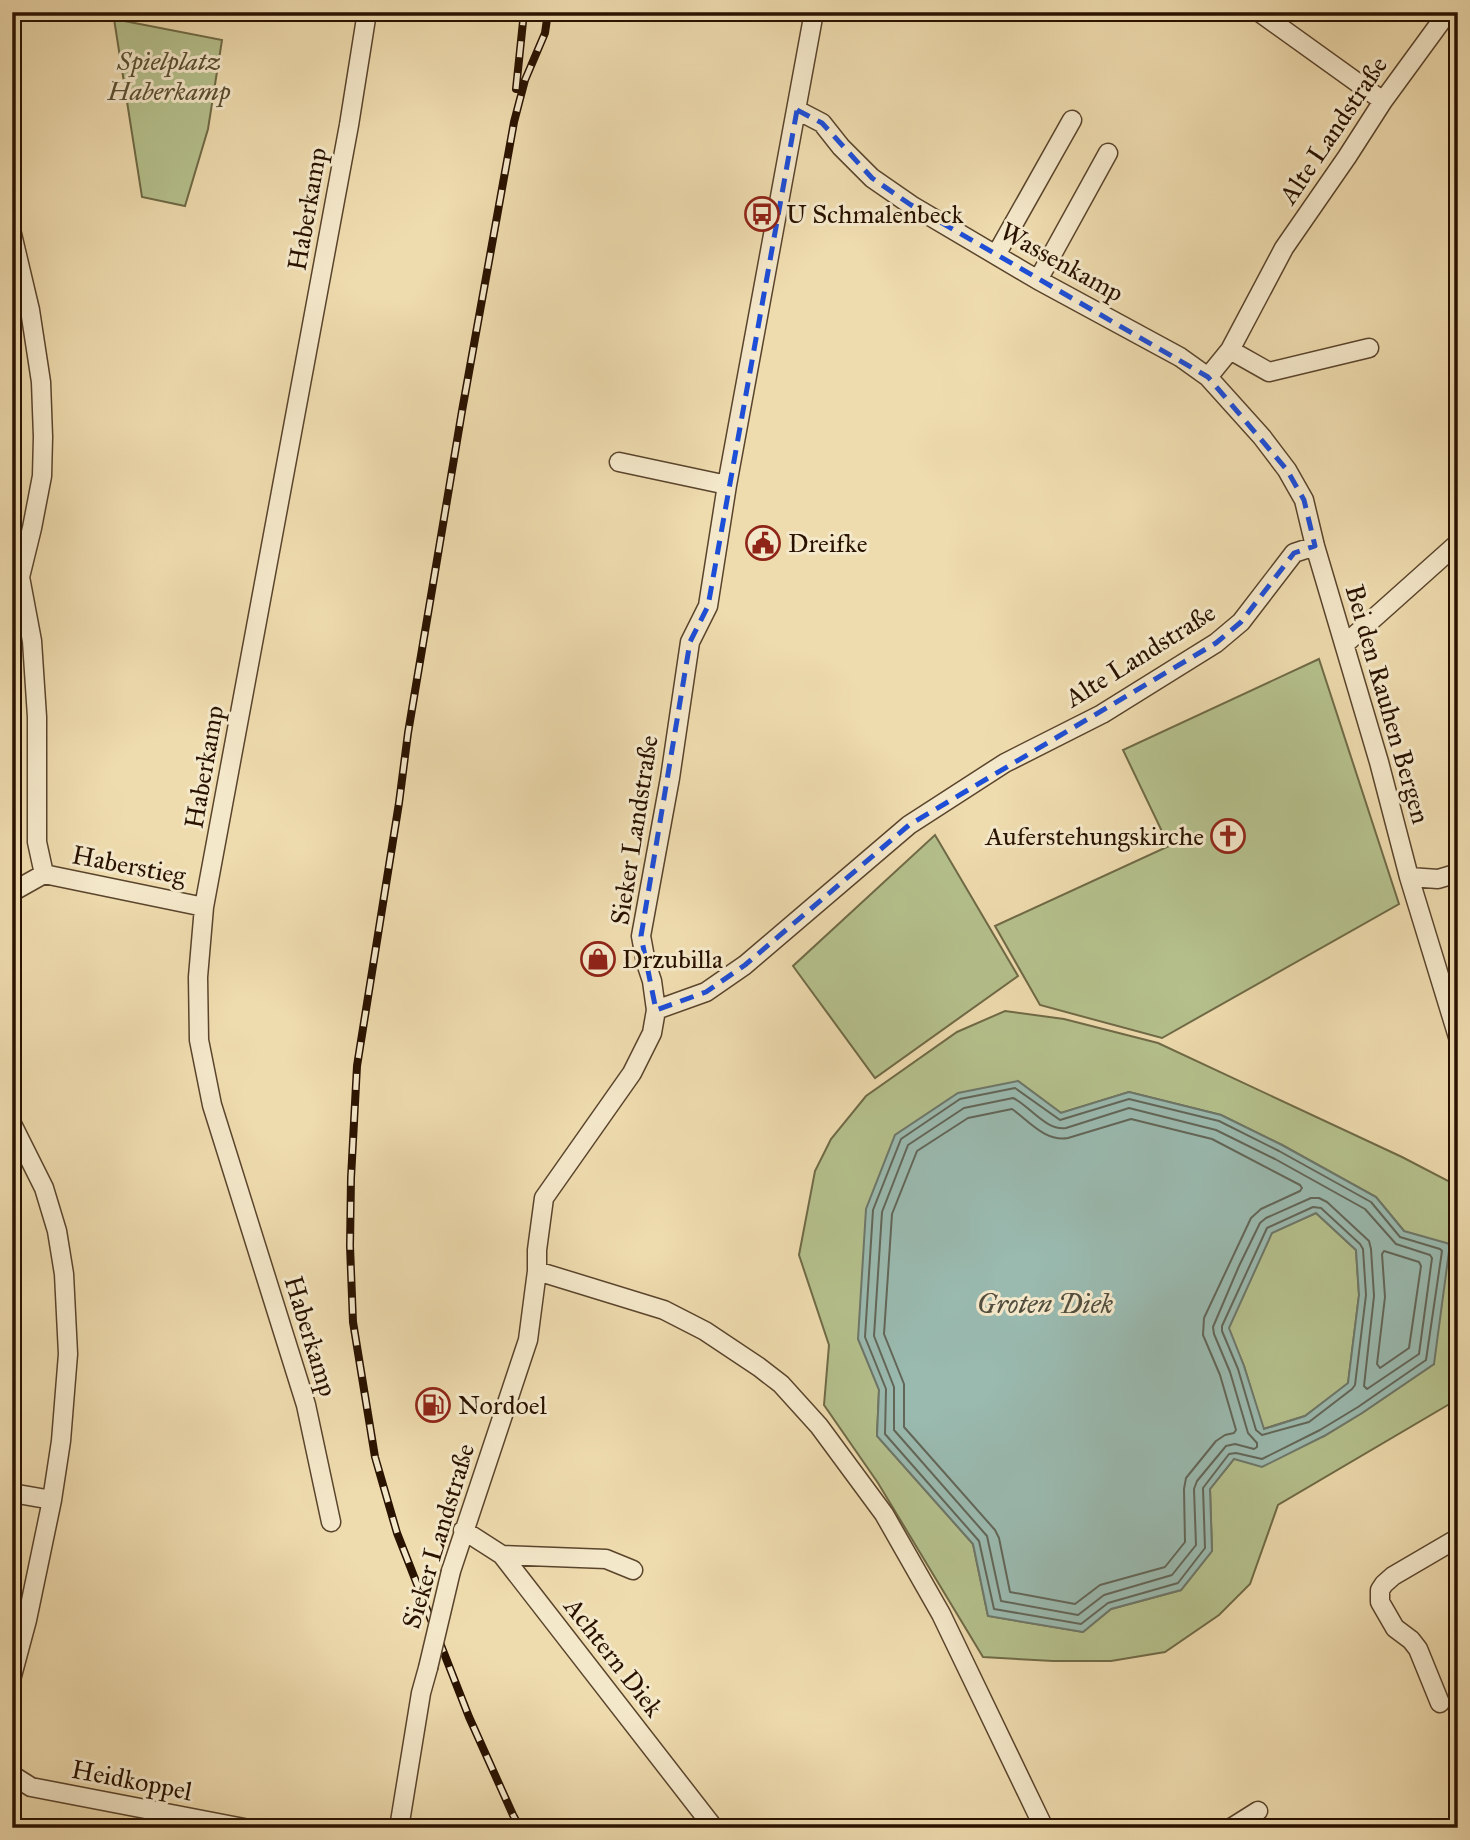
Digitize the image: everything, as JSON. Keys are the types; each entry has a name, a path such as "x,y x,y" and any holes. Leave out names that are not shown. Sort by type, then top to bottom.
{"street":[{"name":"Haberkamp","path":"331,1522 306,1405 212,1105 199,1040 198,977 205,907 367,12"},
{"name":"Sieker Landstraße","path":"399,1828 421,1693 450,1571 528,1340 544,1198 632,1073 652,1033 656,1010 642,936 670,778 690,642 708,606 727,485 814,12"},
{"path":"1259,12 1383,101"},
{"name":"Alte Landstraße","path":"1208,377 1230,350 1284,248 1383,101 1448,12"},
{"name":"Wassenkamp","path":"797,110 822,123 872,178 912,205 1038,280 1180,356 1208,377"},
{"path":"996,255 1072,120"},
{"path":"1038,280 1108,153"},
{"path":"12,233 30,310 39,370 43,436 42,476 32,528 16,578 32,641 37,717 37,842 44,874 12,892"},
{"path":"1230,350 1269,372 1369,348"},
{"path":"1208,377 1262,437 1287,470 1304,500 1315,546"},
{"path":"619,462 727,485"},
{"path":"1345,643 1458,543"},
{"name":"Alte Landstraße","path":"656,1010 706,992 745,965 909,825 1005,763 1102,714 1216,643 1241,622 1294,552 1315,546"},
{"name":"Bei den Rauhen Bergen","path":"1315,546 1376,750 1409,877 1458,1037"},
{"path":"1409,877 1438,879 1458,873"},
{"name":"Haberstieg","path":"44,874 205,907"},
{"path":"12,1124 44,1188 57,1231 64,1275 68,1354 61,1441 52,1500 27,1620 12,1676"},
{"path":"537,1271 664,1310 705,1331 781,1384 819,1426 884,1514 941,1614 1044,1828"},
{"path":"12,1493 52,1500"},
{"name":"Achtern Diek","path":"463,1530 502,1555 714,1828"},
{"path":"1440,1703 1418,1649 1395,1628 1380,1602 1380,1590 1393,1576 1458,1538"},
{"path":"502,1555 606,1559 633,1570"},
{"name":"Heidkoppel","path":"12,1776 31,1787 244,1828"},
{"path":"1231,1828 1258,1811"}],"highlighted area":[{"path":"797,110 822,123 872,178 911,205 1208,377 1287,470 1304,500 1315,546 1294,553 1241,622 1216,643 909,825 745,965 706,992 656,1010 641,936 690,642 708,606"}],"green space":[{"name":"Spielplatz Haberkamp","path":"114,19 222,40 208,129 185,206 142,197"},
{"path":"1319,659 1399,904 1162,1038 1040,1005 995,926 1169,846 1123,750"},
{"path":"935,835 1018,976 875,1078 793,966"},
{"path":"1005,1011 1064,1019 1158,1043 1458,1186 1458,1399 1278,1505 1250,1584 1219,1615 1165,1652 1111,1661 983,1657 878,1483 824,1405 829,1345 799,1255 815,1171 831,1139 866,1096 957,1032","holes":["1018,1081 1061,1113 1129,1092 1221,1115 1376,1197 1404,1231 1434,1364 1324,1436 1234,1459 1210,1489 1212,1551 1181,1590 1111,1609 1083,1632 988,1616 973,1544 877,1436 879,1390"]},
{"path":"1316,1213 1356,1250 1359,1295 1348,1384 1305,1416 1263,1429 1244,1366 1228,1328 1272,1232"}],"water":[{"name":"Groten Diek","path":"1018,1081 1061,1113 1129,1092 1221,1115 1376,1197 1404,1231 1450,1244 1434,1364 1324,1436 1262,1467 1234,1459 1210,1489 1212,1551 1181,1590 1111,1609 1083,1632 988,1616 973,1544 877,1436 879,1390 858,1339 866,1209 895,1135 958,1093","holes":["1316,1213 1356,1250 1359,1295 1348,1383 1305,1416 1264,1429 1229,1328 1272,1233"]}],"waterway":[{"path":"1450,1244 1458,1239"}],"railway":[{"path":"516,89 524,12"},
{"path":"520,1828 469,1717 397,1533 375,1457 353,1322 351,1178 357,1066 408,733 462,411 514,122 525,80 545,33 548,12"}],"place":[{"name":"U Schmalenbeck","path":"762,214"},
{"name":"Dreifke","path":"763,543"},
{"name":"Auferstehungskirche","path":"1228,836"},
{"name":"Drzubilla","path":"598,959"},
{"name":"Nordoel","path":"433,1405"}]}
